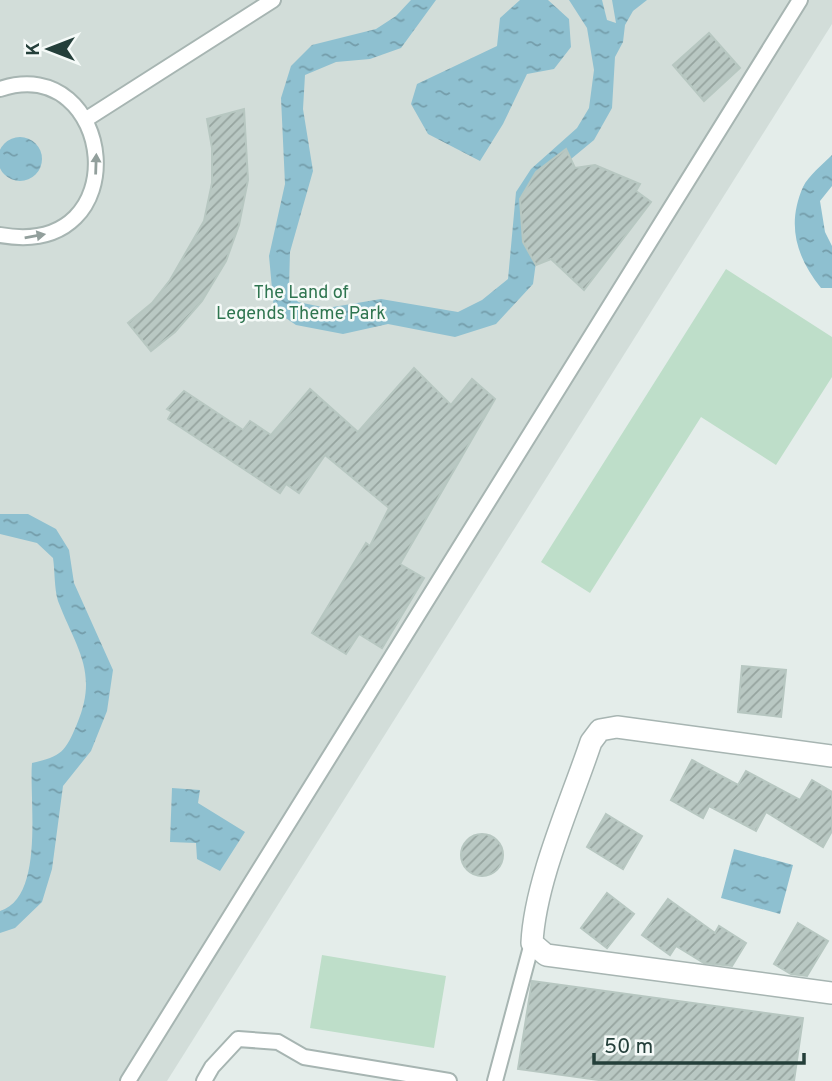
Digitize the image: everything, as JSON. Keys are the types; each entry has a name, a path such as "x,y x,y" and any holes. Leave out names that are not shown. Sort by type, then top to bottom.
{"street":[{"path":"832,756 617,727 600,730 591,742 544,881 533,922 532,943 546,955 832,993"}],"lane":[{"path":"85,120 273,0"},
{"path":"128,1081 800,0"},
{"path":"0,89 35,86 59,94 78,110 92,131 98,156 96,181 85,204 68,223 46,235 21,239 0,235"},
{"path":"495,1081 532,943"},
{"path":"204,1081 238,1039 278,1042 304,1057 449,1081"}],"shaded area":[{"name":"The Land of Legends Theme Park","path":"0,0 832,0 832,24 167,1081 0,1081"}],"green space":[{"path":"726,269 832,337 832,377 776,465 701,417 590,593 541,562"},
{"path":"322,955 446,976 434,1048 310,1028"}],"water":[{"path":"411,0 436,0 401,48 370,59 336,62 305,75 303,109 313,171 290,252 289,287 298,302 327,308 381,299 458,312 482,300 508,279 516,192 531,169 577,128 589,108 594,70 587,28 569,0 602,0 607,20 616,23 612,0 647,0 633,11 625,25 623,42 615,57 612,108 594,140 571,159 546,189 533,284 496,324 455,337 388,324 343,334 296,325 274,310 269,256 285,184 281,98 291,66 312,45 376,29 396,16"},
{"path":"520,0 548,0 569,19 571,47 554,69 527,74 503,124 480,161 428,134 411,104 417,84 497,46 500,18"},
{"path":"20,137 35,144 42,159 35,174 20,181 5,174 -2,159 5,144"},
{"path":"832,155 832,186 820,201 825,232 832,246 832,288 821,288 800,253 795,215 805,183"},
{"path":"0,514 28,514 56,529 69,550 74,583 113,670 107,711 91,751 63,786 52,869 42,902 15,928 0,933 0,911 14,902 24,887 29,868 32,846 32,763 50,758 65,747 77,724 86,689 78,647 58,601 53,558 37,543 0,534"},
{"path":"172,788 200,790 198,803 245,832 220,871 197,859 196,843 170,842"},
{"path":"734,849 793,865 780,914 721,898"}],"building":[{"path":"709,33 740,68 704,101 673,65"},
{"path":"244,109 248,180 239,225 226,261 202,301 175,332 151,351 128,323 152,303 170,280 204,221 212,183 212,148 207,119"},
{"path":"566,149 575,168 595,165 640,184 636,191 651,202 584,290 551,259 536,265 523,242 520,199 536,172"},
{"path":"414,368 451,405 472,379 495,399 400,564 424,578 382,648 359,634 346,654 312,633 366,543 370,546 389,508 325,455 299,493 286,484 280,493 168,419 172,412 167,409 184,391 243,430 250,421 271,435 310,389 358,432"},
{"path":"742,666 786,670 781,717 738,712"},
{"path":"692,760 738,785 746,771 800,800 812,780 832,792 832,831 823,847 766,812 756,831 709,806 703,818 671,800"},
{"path":"606,814 642,836 623,869 587,847"},
{"path":"482,834 497,840 503,855 497,870 482,876 467,870 461,855 467,840"},
{"path":"607,893 634,914 607,948 581,928"},
{"path":"668,899 715,933 719,926 746,943 732,966 704,963 676,946 670,955 642,935"},
{"path":"798,923 828,941 807,976 791,974 774,964"},
{"path":"532,981 803,1018 794,1081 606,1081 518,1069"}]}
